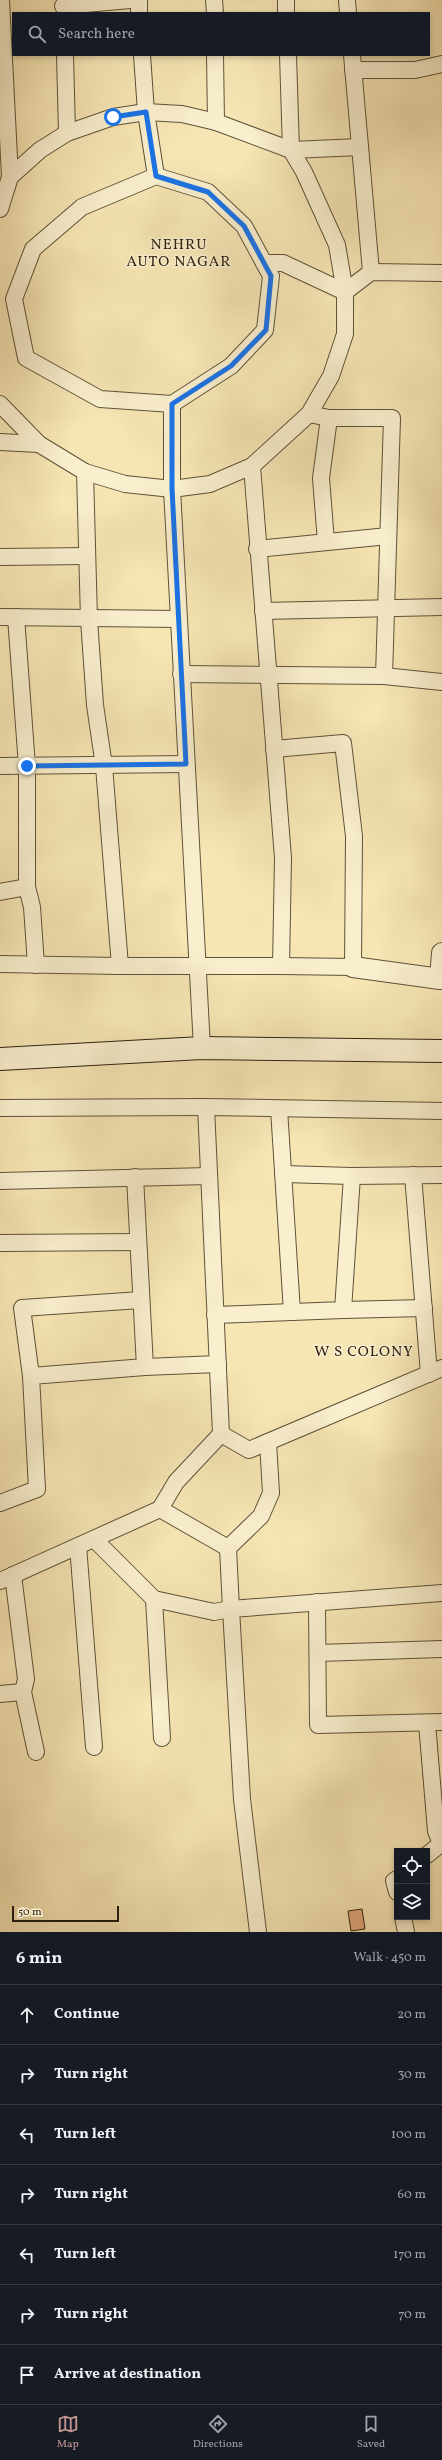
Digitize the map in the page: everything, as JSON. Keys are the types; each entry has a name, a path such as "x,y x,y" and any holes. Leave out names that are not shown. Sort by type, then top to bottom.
{"main road":[{"path":"0,1059 202,1048 442,1051"}],"street":[{"path":"0,209 10,177 1,0"},
{"path":"63,6 130,0"},
{"path":"139,0 139,12"},
{"path":"214,0 215,12"},
{"path":"286,0 286,12"},
{"path":"347,0 348,12"},
{"path":"65,56 67,133"},
{"path":"142,56 146,112 156,176"},
{"path":"215,56 216,122"},
{"path":"0,404 39,444 85,472 125,484 172,488 210,484 252,466 309,414 331,376 345,334 345,292 337,245 304,172 291,150 288,56"},
{"path":"371,272 352,62 415,70 442,64"},
{"path":"10,177 40,150 67,133 113,117 146,112 182,114 216,122 291,150 360,147"},
{"path":"156,176 208,192 244,226 271,276 266,330 231,366 172,404 100,399 26,358 14,299 33,249 82,207 156,176"},
{"path":"264,263 283,263 345,292"},
{"path":"345,292 371,272 442,272"},
{"path":"172,404 172,488 178,619 196,968 202,1048"},
{"path":"309,414 329,418 392,418 384,676"},
{"path":"326,542 321,478 329,418"},
{"path":"0,442 39,444"},
{"path":"252,466 257,549 283,858 281,966"},
{"path":"85,472 89,620 95,705 104,766 120,966"},
{"path":"257,549 388,536"},
{"path":"0,557 87,556"},
{"path":"263,611 442,607"},
{"path":"0,617 89,620 178,619"},
{"path":"16,617 27,766 27,887 32,907 36,965"},
{"path":"181,674 384,676 442,682"},
{"path":"274,749 343,743 354,836 353,967"},
{"path":"0,766 186,764"},
{"path":"0,892 27,887"},
{"path":"0,964 196,968 281,966 353,967 440,979 442,953"},
{"path":"36,1752 23,1692 26,1679 7,1578 160,1510 176,1482 221,1434 206,1107"},
{"path":"0,1108 206,1107 442,1111"},
{"path":"279,1109 292,1312"},
{"path":"283,1174 352,1176 442,1175"},
{"path":"249,1450 435,1371 424,1308 413,1175"},
{"path":"0,1181 209,1176"},
{"path":"343,1310 352,1176"},
{"path":"135,1177 145,1368"},
{"path":"0,1243 138,1242"},
{"path":"0,1503 37,1489 30,1376 22,1308 142,1300"},
{"path":"216,1315 424,1308"},
{"path":"30,1376 218,1364"},
{"path":"221,1434 249,1450 269,1466"},
{"path":"258,1932 242,1799 228,1548 261,1516 271,1493 268,1442"},
{"path":"160,1510 228,1548"},
{"path":"94,1539 154,1599 214,1612 231,1608 442,1593"},
{"path":"78,1546 94,1747"},
{"path":"154,1599 162,1738"},
{"path":"317,1602 318,1725 435,1723 436,1831 441,1844 430,1853"},
{"path":"318,1653 442,1649"},
{"path":"0,1694 23,1692"},
{"path":"404,1920 406,1932"}],"building":[{"path":"362,1909 365,1929 351,1931 348,1911"}],"district":[{"name":"NEHRU AUTO NAGAR","path":"179,252"},
{"name":"W S COLONY","path":"364,1351"}],"route":[{"path":"27,766 186,764 172,488 172,404 231,366 266,330 271,276 244,226 208,192 156,176 146,112 113,117"}]}
